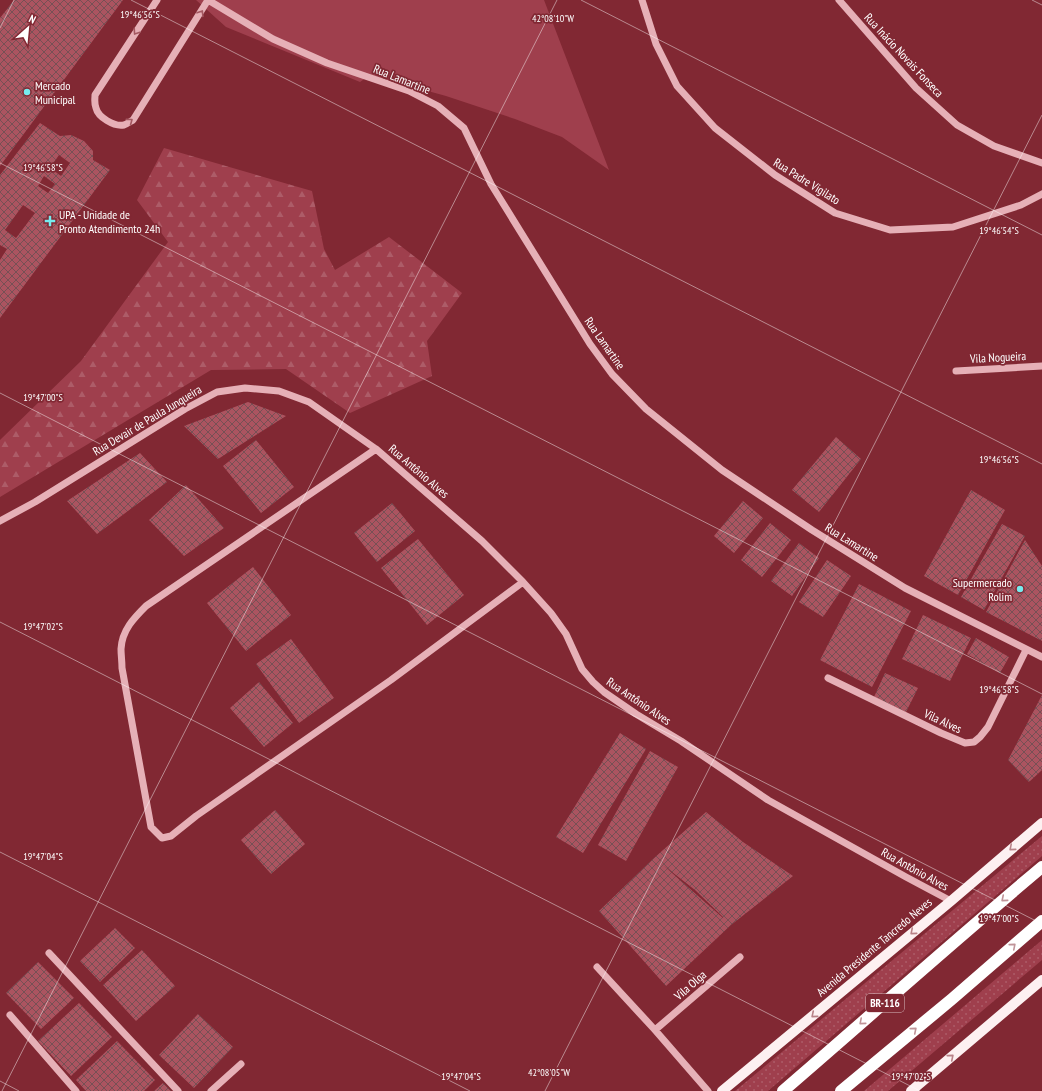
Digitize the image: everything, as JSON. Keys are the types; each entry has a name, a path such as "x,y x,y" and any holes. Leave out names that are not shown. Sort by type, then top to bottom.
{"highway":[{"name":"BR-116","path":"783,1091 1042,867"},
{"path":"840,1091 1042,921"}],"main road":[{"name":"Avenida Presidente Tancredo Neves","path":"722,1091 951,901 1042,822"},
{"path":"911,1091 1042,980"}],"street":[{"path":"157,0 95,95 96,109 100,115 108,121 116,124 124,125 133,120 208,0"},
{"name":"Rua Lamartine","path":"208,0 272,39 327,63 408,91 438,106 464,128 491,184 590,344 612,374 646,409 722,470 812,530 905,588 1042,657"},
{"name":"Rua Padre Vigilato","path":"642,0 656,44 677,86 682,92 715,128 739,147 775,175 835,213 890,230 953,227 1021,205 1042,194"},
{"name":"Rua Inácio Novais Fonseca","path":"839,0 916,88 957,125 994,146 1042,163"},
{"name":"Vila Nogueira","path":"956,371 1042,366"},
{"name":"Rua Devair de Paula Junqueira","path":"0,521 35,502 185,409 217,392 245,388 279,391 309,402 376,449"},
{"path":"376,449 146,606 134,618 125,632 121,648 122,668 151,827 157,834 162,838 171,836 196,816 391,680 523,582"},
{"name":"Rua Antônio Alves","path":"376,449 482,541 523,582 551,613 566,634 582,669 592,682 604,692 636,714 681,741 768,800 951,901"},
{"name":"Vila Alves","path":"828,678 941,733 965,743 974,742 988,727 1026,650"},
{"path":"49,953 178,1091"},
{"name":"Vila Olga","path":"655,1030 740,957"},
{"path":"597,967 708,1091"},
{"path":"10,1015 76,1091"},
{"path":"211,1091 241,1064"}],"green space":[{"path":"196,0 544,0 609,170 562,137 515,119 446,96 370,75 360,82 226,27"},
{"path":"164,148 312,191 324,249 335,270 389,237 462,293 427,341 432,376 350,413 286,369 211,370 0,497 0,440 81,361 168,242 137,200"},
{"path":"1042,836 1042,856 768,1091 735,1091"},
{"path":"1042,940 1042,960 888,1091 864,1091"}],"building":[{"name":"Mercado Municipal","path":"14,0 123,0 0,166 0,18"},
{"name":"UPA - Unidade de Pronto Atendimento 24h","path":"40,123 60,136 71,135 84,141 93,151 93,160 110,170 0,318 0,260 7,249 0,245 0,175","holes":["59,155 70,163 61,176 50,168","44,176 55,184 48,193 38,186","23,205 35,213 16,238 5,230"]},
{"path":"248,402 286,416 218,459 184,426"},
{"path":"836,437 861,459 819,512 792,490"},
{"path":"256,440 294,487 261,513 223,466"},
{"path":"140,453 167,482 97,534 67,501"},
{"path":"186,485 224,528 184,556 149,520"},
{"path":"971,490 1005,510 958,595 924,576"},
{"path":"743,501 763,518 734,553 714,536"},
{"path":"392,503 415,531 377,562 354,533"},
{"path":"770,523 791,540 762,577 741,560"},
{"path":"1002,524 1025,536 984,610 961,597"},
{"path":"418,539 464,595 427,625 381,568"},
{"name":"Supermercado Rolim","path":"1025,540 1042,566 1042,641 986,612"},
{"path":"799,543 819,558 792,596 771,581"},
{"path":"827,560 851,576 823,617 799,602"},
{"path":"253,567 291,615 246,651 207,603"},
{"path":"859,584 911,611 872,687 820,660"},
{"path":"923,615 971,638 950,681 902,659"},
{"path":"976,638 1009,657 1000,673 967,654"},
{"path":"291,639 334,698 299,723 256,664"},
{"path":"885,673 918,688 906,712 874,697"},
{"path":"259,682 293,723 264,747 230,708"},
{"path":"1042,695 1042,770 1029,782 1008,760"},
{"path":"620,733 646,749 583,853 556,837"},
{"path":"650,751 678,767 626,861 598,845"},
{"path":"275,810 305,844 271,874 241,840"},
{"path":"706,812 743,842 793,876 731,925 666,986 599,911 654,858","holes":["663,865 695,890 723,918"]},
{"path":"115,928 135,948 100,982 80,961"},
{"path":"142,950 175,986 136,1021 103,985"},
{"path":"38,962 74,998 41,1029 6,993"},
{"path":"79,1003 112,1037 71,1076 38,1041"},
{"path":"198,1014 233,1047 194,1088 159,1055"},
{"path":"117,1041 155,1080 144,1091 86,1091 76,1080"},
{"path":"163,1083 171,1091 154,1091"}],"place":[{"name":"Mercado Municipal","path":"27,92"},
{"name":"UPA - Unidade de Pronto Atendimento 24h","path":"50,221"},
{"name":"Supermercado Rolim","path":"1020,589"}]}
